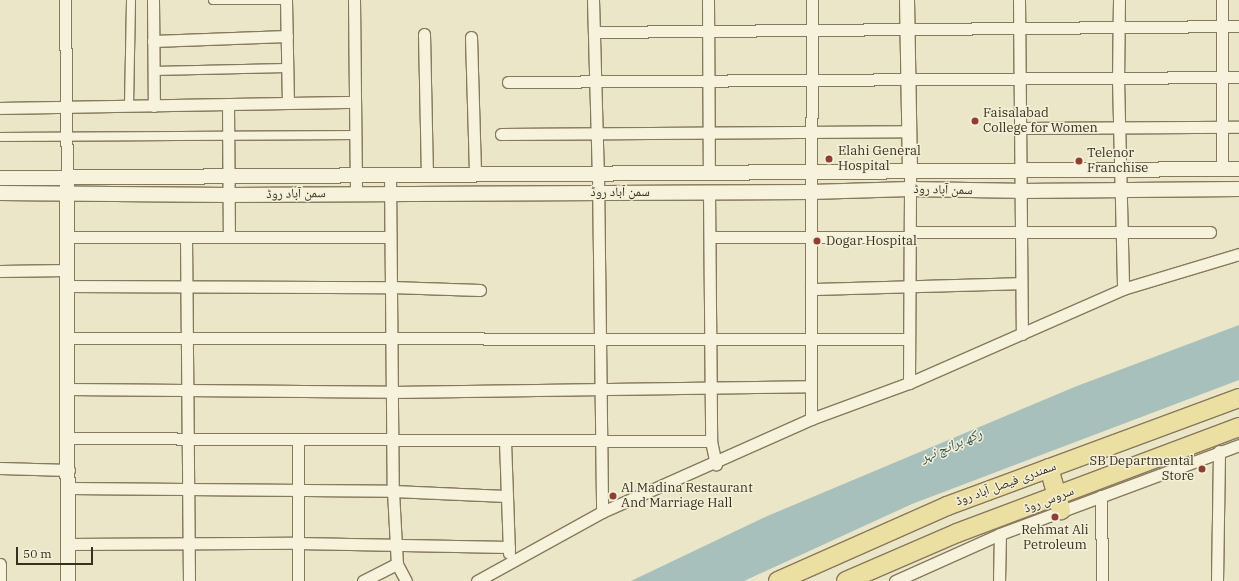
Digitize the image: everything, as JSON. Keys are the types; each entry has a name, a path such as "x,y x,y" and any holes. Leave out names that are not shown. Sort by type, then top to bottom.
{"main road":[{"name":"سمندری فیصل آباد روڈ","path":"778,581 946,506 1239,398"},
{"path":"846,581 957,534 1060,503 1239,427"},
{"path":"1049,468 1060,503"}],"street":[{"path":"65,0 67,137 67,389 70,470 68,581"},
{"path":"129,106 131,0"},
{"path":"153,0 154,106"},
{"path":"213,0 286,0 288,103"},
{"path":"354,0 356,193"},
{"path":"592,0 598,174 602,512"},
{"path":"708,0 709,173"},
{"path":"811,419 812,0"},
{"path":"907,0 910,131 909,383"},
{"path":"1019,0 1022,334"},
{"path":"1120,0 1118,28 1118,79 1120,170 1122,191 1123,289"},
{"path":"1222,0 1222,169"},
{"path":"594,32 1239,26"},
{"path":"424,34 427,175"},
{"path":"153,41 286,36"},
{"path":"471,37 475,175"},
{"path":"154,71 287,68"},
{"path":"508,82 1239,77"},
{"path":"0,108 355,102"},
{"path":"228,104 229,237"},
{"path":"1020,128 1119,129 1239,127"},
{"path":"501,134 910,131"},
{"path":"0,137 355,135"},
{"name":"سمن آباد روڈ","path":"0,178 1239,169"},
{"path":"390,176 393,491 398,547 397,564 406,581"},
{"name":"سمن آباد روڈ","path":"0,193 229,195 356,193 811,192 910,189 1122,191 1239,189"},
{"path":"709,192 711,441 716,464"},
{"path":"710,237 1021,232 1210,232"},
{"path":"67,237 390,237"},
{"path":"186,237 189,581"},
{"path":"477,581 602,512 716,464 811,419 909,383 1123,289 1239,254"},
{"path":"0,271 67,270"},
{"path":"811,289 1021,282"},
{"path":"67,286 391,286 480,290"},
{"path":"67,338 600,337 910,339"},
{"path":"67,389 392,392 811,386"},
{"path":"69,438 602,442 711,441"},
{"path":"298,440 298,581"},
{"path":"505,441 509,563"},
{"name":"سروس روڈ","path":"895,581 1000,534 1060,503 1101,496 1239,445"},
{"path":"1217,581 1220,451"},
{"path":"0,468 70,470"},
{"path":"69,488 393,491 507,496"},
{"path":"1101,496 1102,581"},
{"path":"1000,534 1000,581"},
{"path":"69,544 189,545 297,543 398,547 509,547"},
{"path":"0,564 0,581"},
{"path":"363,581 397,564"}],"water":[{"name":"رکھ برانچ نہر","path":"1239,325 1239,380 912,504 744,581 631,581 765,517 1077,386"}],"place":[{"name":"Faisalabad College for Women","path":"975,121"},
{"name":"Elahi General Hospital","path":"829,159"},
{"name":"Telenor Franchise","path":"1079,161"},
{"name":"Dogar Hospital","path":"817,241"},
{"name":"SB Departmental Store","path":"1202,469"},
{"name":"Al Madina Restaurant And Marriage Hall","path":"613,496"},
{"name":"Rehmat Ali Petroleum","path":"1055,517"}]}
